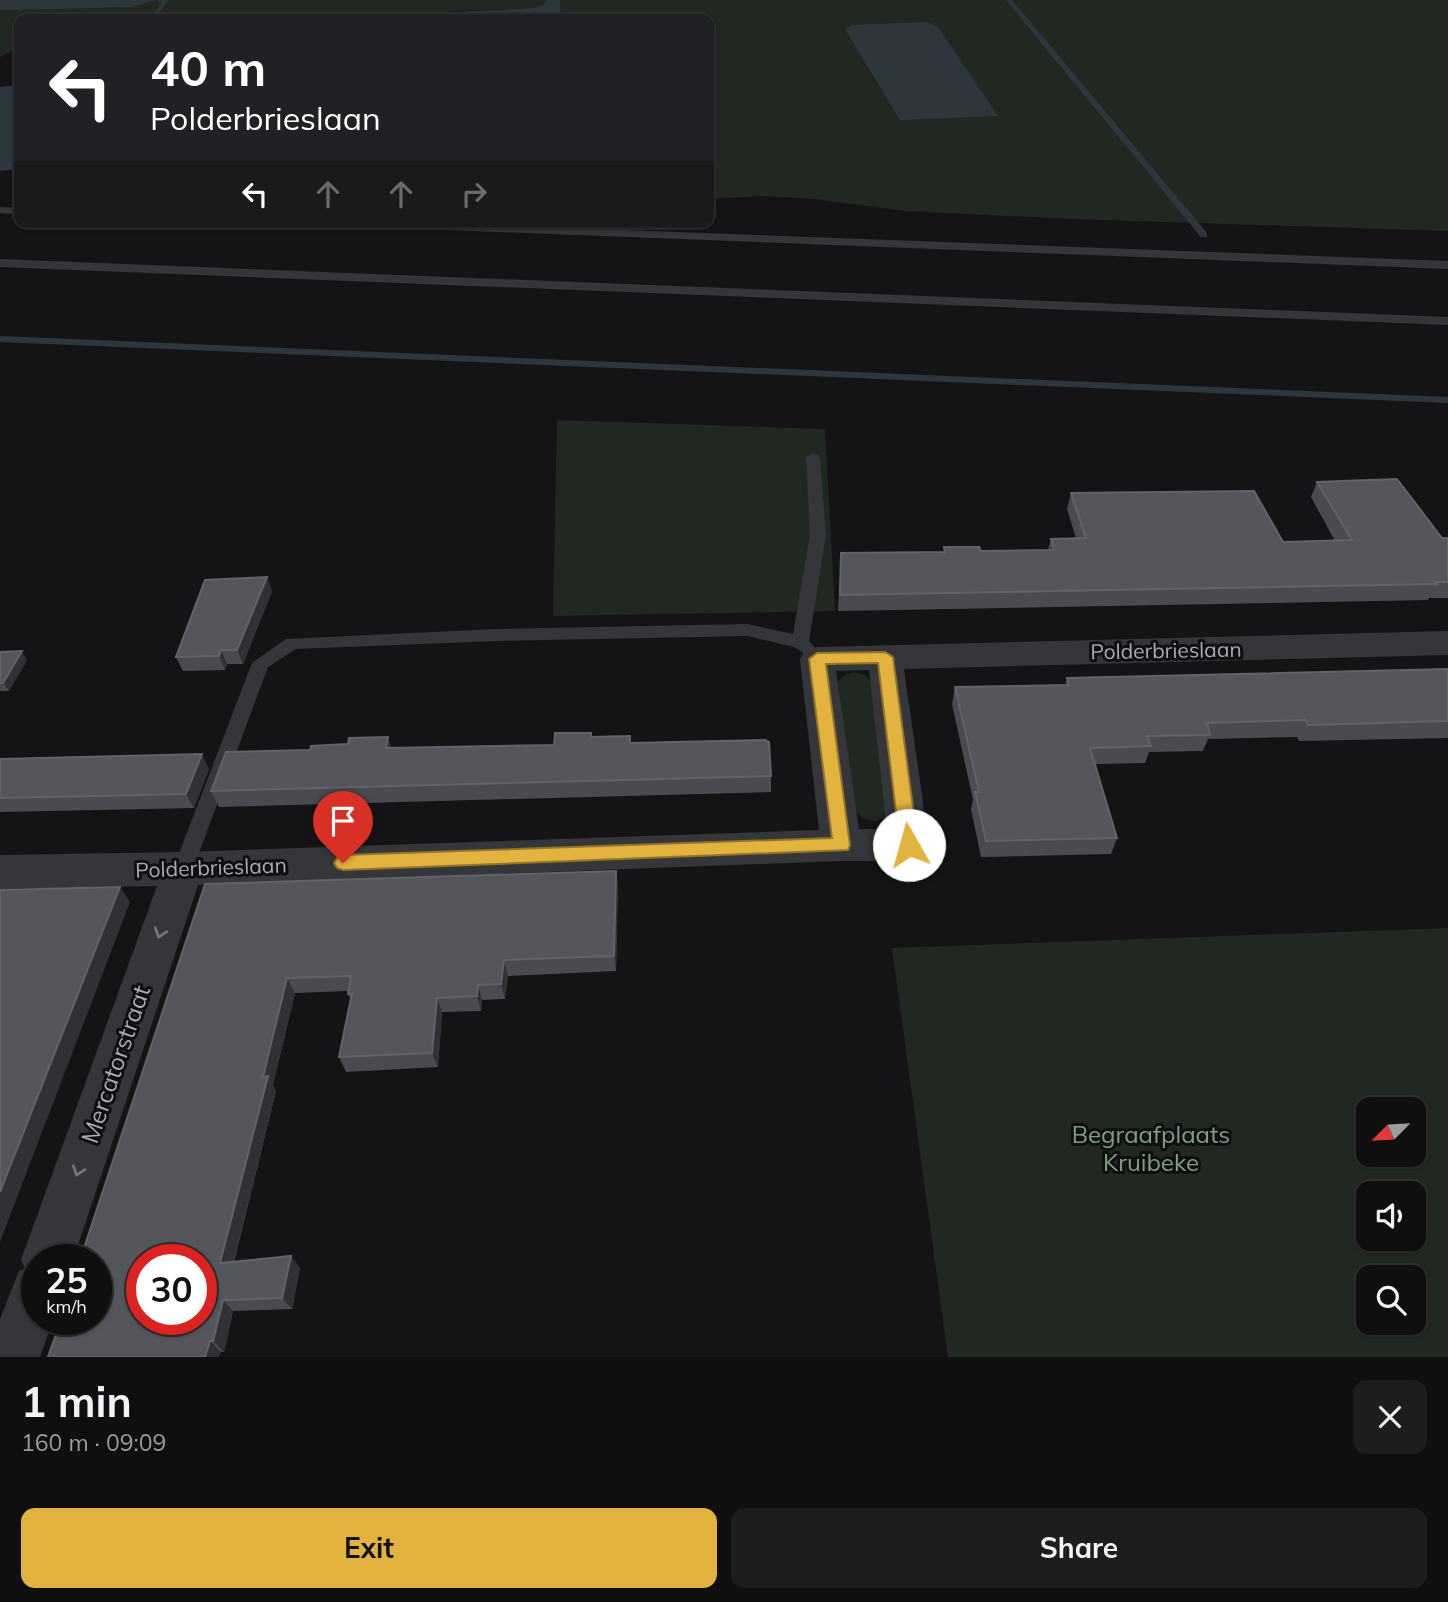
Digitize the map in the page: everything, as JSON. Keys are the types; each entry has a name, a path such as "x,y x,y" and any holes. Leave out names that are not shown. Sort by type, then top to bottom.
{"street":[{"name":"Polderbrieslaan","path":"808,650 885,657 1448,643"},
{"path":"808,650 841,845"},
{"name":"Polderbrieslaan","path":"0,872 183,869 841,845 909,845 885,657"},
{"name":"Mercatorstraat","path":"53,1244 183,869"},
{"path":"13,1357 21,1334"}],"lane":[{"path":"477,228 1448,265"},
{"path":"0,263 1448,321"},
{"path":"183,869 261,663 292,643 496,635 747,630 808,650 818,535 813,457"}],"green space":[{"path":"158,0 161,4 154,14 14,14 14,50 0,57 0,9 133,7"},
{"path":"169,0 548,0 533,8 453,11 452,14 159,14"},
{"path":"560,0 1448,0 1448,231 906,211 814,199 764,196 714,199 714,14 561,14"},
{"path":"557,420 825,429 835,611 553,616"},
{"path":"854,672 865,675 871,681 887,817 874,822 861,817 853,806 838,682 845,675"},
{"name":"Begraafplaats Kruibeke","path":"1448,928 1448,1357 948,1357 892,948"}],"shaded area":[{"path":"0,0 157,0 133,7 4,10 0,9"},
{"path":"157,0 169,0 159,14 154,14 161,4"},
{"path":"548,0 560,0 561,14 452,14 533,8"},
{"path":"927,22 938,27 998,116 900,120 845,29 852,25"},
{"path":"14,86 14,170 0,171 0,87"}],"building":[{"path":"1397,479 1442,538 1448,538 1448,582 840,595 841,553 945,552 944,547 979,547 981,551 1054,550 1051,539 1086,538 1071,493 1254,491 1283,542 1352,540 1317,482"},
{"path":"267,577 237,650 221,650 219,656 176,657 205,580"},
{"path":"22,651 3,683 0,683 0,652"},
{"path":"1448,669 1448,721 1308,725 1305,720 1207,723 1210,735 1147,736 1151,746 1090,748 1117,838 986,841 975,792 979,792 955,687 1069,685 1067,678"},
{"path":"555,733 591,733 591,737 630,736 630,743 765,740 769,742 771,776 211,791 226,752 310,750 311,746 348,744 349,738 388,737 386,748 554,745"},
{"path":"202,754 186,794 0,798 0,759"},
{"path":"616,871 614,956 504,960 501,984 478,985 477,996 437,998 432,1053 339,1057 352,993 348,994 351,976 287,978 263,1077 268,1076 220,1263 291,1256 282,1298 223,1300 217,1325 217,1244 126,1244 126,1335 214,1335 205,1357 48,1357 56,1335 112,1335 112,1244 85,1244 205,884"},
{"path":"120,887 0,1192 0,890"}],"waterway":[{"path":"1009,0 1204,235"},
{"path":"0,339 1448,400"}],"route":[{"path":"343,863 841,845 817,659 885,657 909,845"}]}
